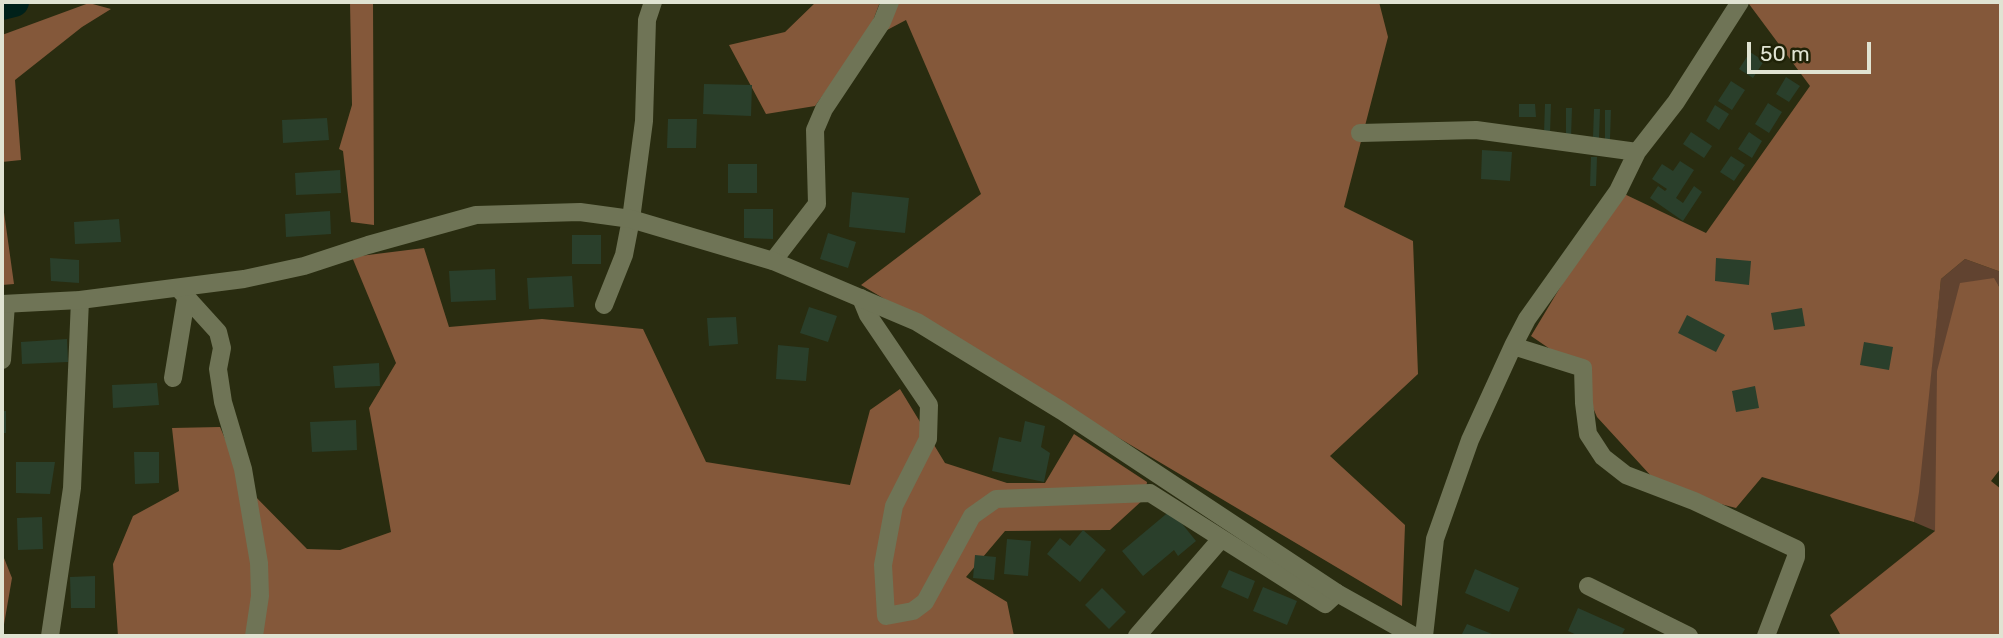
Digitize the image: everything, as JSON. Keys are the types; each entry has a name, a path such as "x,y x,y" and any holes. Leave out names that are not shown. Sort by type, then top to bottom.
{"street":[{"path":"604,305 624,255 631,219 644,121 647,20 653,2"},
{"path":"773,261 817,204 815,130 824,109 882,22 890,2"},
{"path":"1424,636 1435,540 1470,440 1513,346 1527,319 1618,191 1637,152 1676,102 1740,2"},
{"path":"1360,133 1476,130 1637,152"},
{"path":"2,360 4,304 183,294 304,266 476,215 580,212 631,219 773,261 918,322 1051,404 1337,593 1415,636"},
{"path":"173,378 183,294"},
{"path":"183,294 218,332 222,348 218,369 223,402 243,469 259,563 260,596 254,636"},
{"path":"861,298 869,315 929,405 928,439 894,506 883,565 887,616 913,611 925,602 972,516 996,499 1150,493 1325,604 1337,593"},
{"path":"50,636 72,488 80,300"},
{"path":"1513,346 1583,369 1588,434 1603,457 1626,475 1694,501 1796,549 1796,556 1766,636"},
{"path":"1137,636 1221,540"},
{"path":"1588,586 1689,636"}],"shaded area":[{"path":"350,2 373,2 374,225 351,222 343,151 339,149 352,105"},
{"path":"816,2 880,2 868,34 815,106 766,114 729,45 785,32"},
{"path":"894,2 1379,2 1388,37 1344,207 1413,241 1418,374 1330,456 1405,525 1402,606 861,285 981,194 906,20 872,38"},
{"path":"2001,2 2001,272 1965,259 1941,279 1914,522 1762,477 1736,508 1663,489 1597,417 1575,366 1531,336 1618,191 1706,233 1810,86 1749,4"},
{"path":"89,3 111,9 82,27 15,80 21,160 2,162 2,35"},
{"path":"2,198 14,284 2,285"},
{"path":"424,248 449,327 542,319 643,329 706,462 850,485 870,410 900,389 945,463 1007,483 1045,483 1074,434 1147,482 1145,498 1110,530 1005,531 966,577 1007,602 1014,636 118,636 113,564 133,516 179,491 172,428 220,427 246,487 307,549 340,550 391,532 369,408 396,363 352,257"},
{"path":"1965,259 2001,272 2001,290 1998,285 1935,531 1914,522 1941,279"},
{"path":"1994,278 2001,290 2001,468 1991,481 2001,489 2001,636 1841,636 1830,615 1935,531 1937,371 1960,283"},
{"path":"2,553 12,578 2,636"}],"building":[{"path":"1750,52 1764,61 1753,78 1739,69"},
{"path":"1786,77 1800,86 1789,102 1776,94"},
{"path":"1731,81 1745,90 1732,110 1718,101"},
{"path":"704,84 752,85 751,116 703,114"},
{"path":"1768,103 1782,112 1769,133 1755,124"},
{"path":"1519,104 1535,104 1536,117 1519,117"},
{"path":"1545,104 1551,104 1550,134 1544,133"},
{"path":"1715,105 1729,114 1719,130 1706,121"},
{"path":"1566,108 1572,108 1571,137 1566,137"},
{"path":"1594,109 1600,109 1599,138 1593,138"},
{"path":"1605,110 1611,110 1610,139 1605,139"},
{"path":"327,118 329,140 283,143 282,120"},
{"path":"668,119 697,119 696,148 667,148"},
{"path":"1691,132 1712,146 1704,158 1683,144"},
{"path":"1749,132 1762,141 1752,158 1738,149"},
{"path":"1482,150 1512,152 1510,181 1481,179"},
{"path":"1731,156 1745,165 1734,181 1720,172"},
{"path":"1591,157 1597,157 1596,186 1590,186"},
{"path":"1680,161 1694,170 1676,198 1683,203 1694,186 1702,192 1683,221 1650,198 1658,186 1665,191 1667,189 1652,179 1662,164 1673,171"},
{"path":"728,164 757,164 757,193 728,193"},
{"path":"340,170 341,193 296,195 295,173"},
{"path":"852,192 909,198 905,233 849,227"},
{"path":"744,209 773,209 773,239 744,238"},
{"path":"330,211 331,234 286,237 285,214"},
{"path":"119,219 121,242 75,244 74,222"},
{"path":"828,233 856,242 848,268 820,259"},
{"path":"572,235 601,235 601,264 572,264"},
{"path":"50,258 79,260 79,283 51,281"},
{"path":"1716,258 1751,261 1749,285 1715,281"},
{"path":"495,269 496,300 451,302 449,271"},
{"path":"572,276 574,307 529,309 527,278"},
{"path":"809,307 837,316 828,342 800,333"},
{"path":"1802,308 1805,326 1774,330 1771,313"},
{"path":"1687,315 1725,335 1716,352 1678,333"},
{"path":"736,317 738,344 709,346 707,318"},
{"path":"67,339 68,362 22,364 21,342"},
{"path":"1864,342 1893,347 1889,370 1860,365"},
{"path":"778,345 809,348 806,381 776,379"},
{"path":"379,363 380,386 335,388 333,366"},
{"path":"157,383 159,405 113,408 112,385"},
{"path":"1755,386 1759,408 1736,412 1732,391"},
{"path":"2,411 6,411 6,433 2,433"},
{"path":"356,420 357,450 312,452 310,422"},
{"path":"1025,421 1045,426 1041,447 1050,453 1044,482 992,471 999,437 1021,442"},
{"path":"134,452 159,452 159,483 135,484"},
{"path":"16,462 55,462 50,494 16,493"},
{"path":"1171,510 1196,541 1178,556 1174,550 1143,576 1122,551"},
{"path":"42,517 43,549 18,550 17,518"},
{"path":"1083,530 1106,550 1080,582 1047,554 1060,538 1070,546"},
{"path":"1007,539 1031,541 1028,576 1004,574"},
{"path":"975,555 996,557 994,580 973,578"},
{"path":"1475,569 1519,588 1509,612 1465,593"},
{"path":"1229,570 1255,581 1248,599 1221,587"},
{"path":"95,576 95,608 71,608 70,577"},
{"path":"1263,587 1297,601 1287,625 1253,611"},
{"path":"1102,588 1126,612 1109,629 1085,605"},
{"path":"1578,608 1625,629 1621,636 1579,636 1568,631"},
{"path":"1467,624 1497,636 1461,636"}],"waterway":[{"path":"2,5 14,2"}]}
